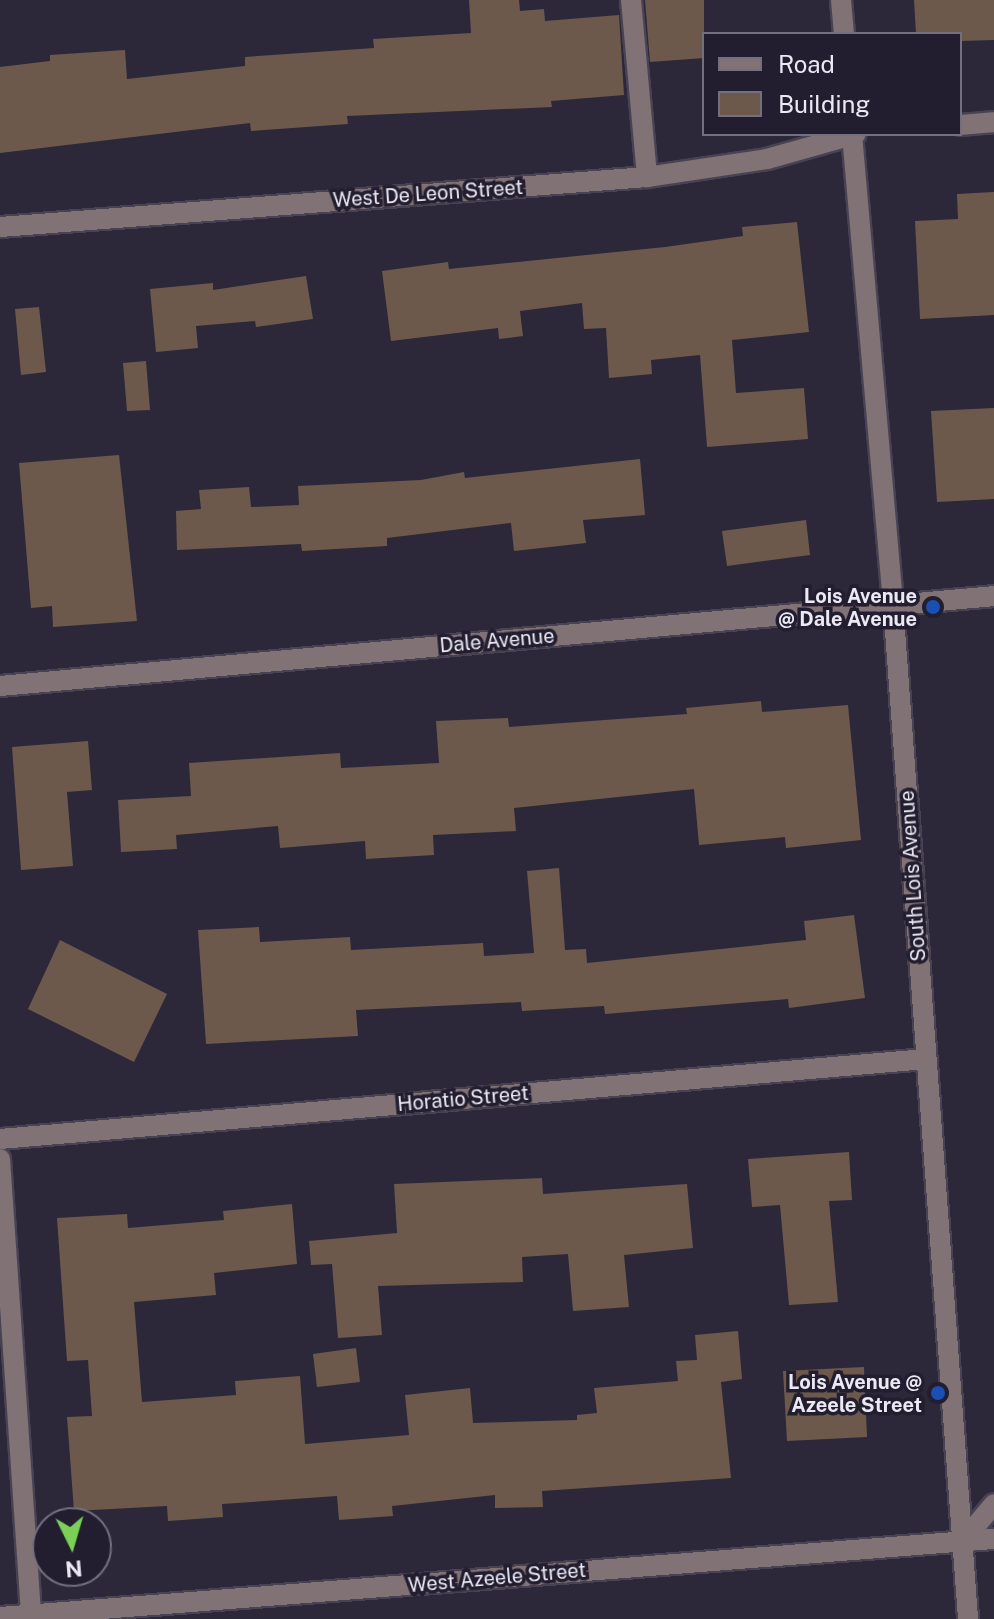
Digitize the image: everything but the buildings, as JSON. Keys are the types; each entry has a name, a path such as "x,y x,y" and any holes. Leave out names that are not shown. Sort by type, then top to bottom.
{"street":[{"path":"631,0 647,177"},
{"path":"841,0 844,32"},
{"path":"962,125 994,122"},
{"name":"West De Leon Street","path":"0,227 647,177 767,159 847,136"},
{"name":"South Lois Avenue","path":"854,136 893,604 968,1619"},
{"name":"Dale Avenue","path":"0,686 994,596"},
{"name":"Horatio Street","path":"0,1139 926,1059"},
{"path":"0,1159 30,1617"},
{"path":"963,1541 994,1504"},
{"name":"West Azeele Street","path":"0,1617 994,1539"}],"place":[{"name":"Lois Avenue @ Dale Avenue","path":"933,607"},
{"name":"Lois Avenue @ Azeele Street","path":"938,1393"}]}
